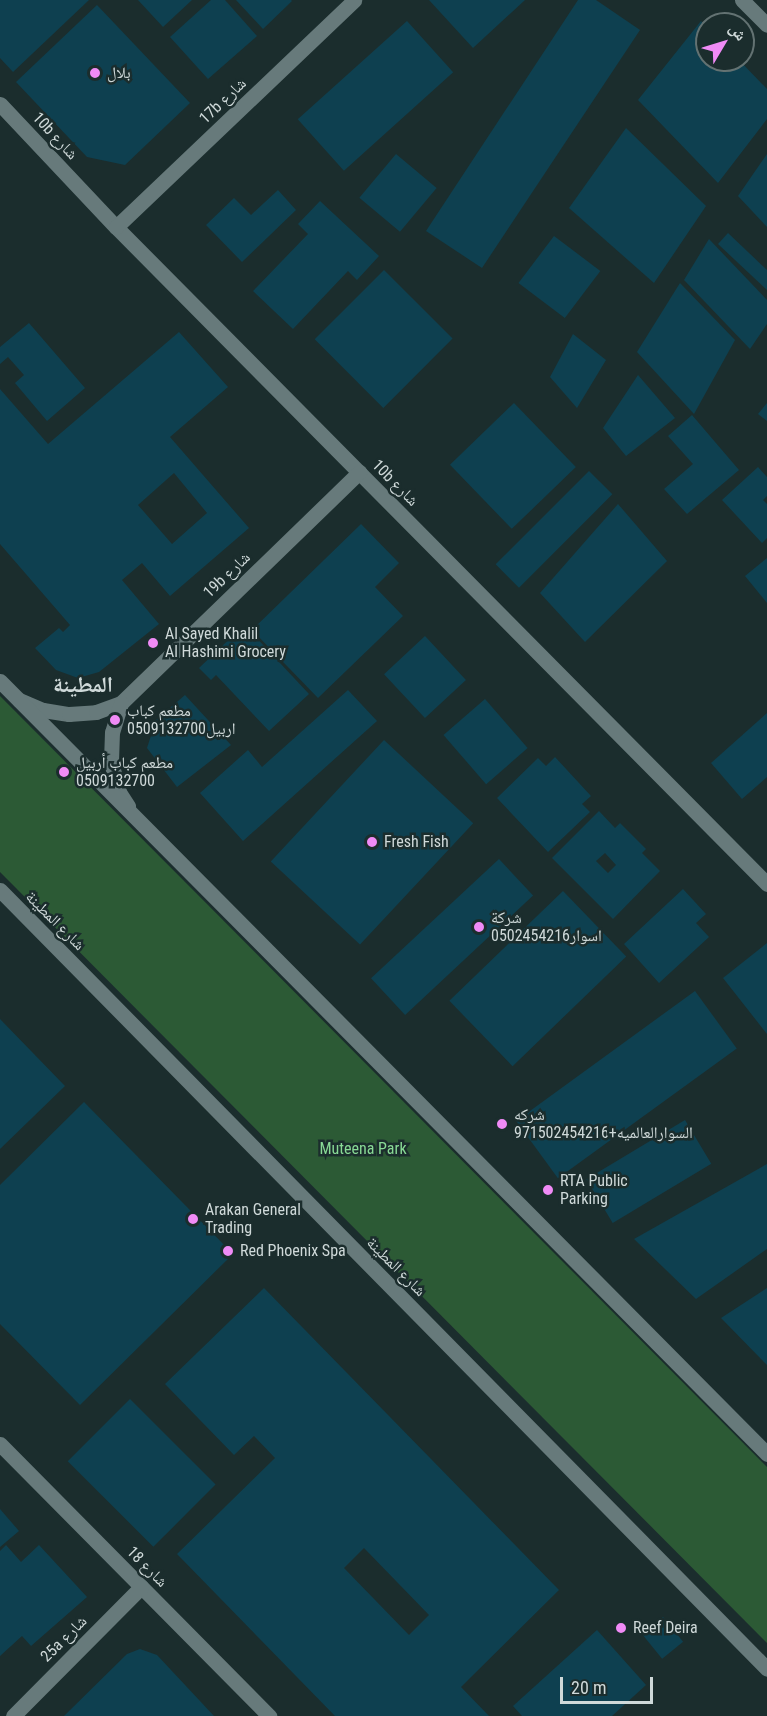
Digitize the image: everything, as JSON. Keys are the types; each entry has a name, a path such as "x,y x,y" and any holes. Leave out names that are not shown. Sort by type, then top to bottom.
{"street":[{"name":"17b شارع","path":"116,227 354,0"},
{"path":"742,0 767,25"},
{"name":"10b شارع","path":"0,104 116,227 767,884"},
{"name":"19b شارع","path":"18,699 43,710 69,714 96,712 121,703 358,472"},
{"path":"0,681 767,1454"},
{"name":"19b شارع","path":"121,703 112,732 111,762 119,792 135,818"},
{"name":"شارع المطينة","path":"0,890 767,1669"},
{"path":"0,903 22,913"},
{"name":"شارع 18","path":"0,1444 269,1716"},
{"name":"25a شارع","path":"12,1716 141,1587"}],"green space":[{"name":"Muteena Park","path":"0,696 767,1467 767,1643 0,872"}],"building":[{"path":"0,0 89,0 13,72 0,58"},
{"path":"138,0 192,0 163,27"},
{"path":"211,0 225,0 257,36 208,79 170,37"},
{"path":"236,0 291,0 292,1 263,29"},
{"path":"429,0 525,0 473,48"},
{"path":"578,0 596,0 640,30 482,268 426,231"},
{"path":"97,5 190,103 125,165 87,157 16,82"},
{"path":"407,21 453,72 344,171 298,119"},
{"path":"695,29 695,72 751,72 767,89 767,119 718,183 638,100"},
{"path":"626,128 706,206 654,283 569,208"},
{"path":"396,154 437,188 400,232 359,198"},
{"path":"767,154 767,227 738,196"},
{"path":"278,190 296,210 242,262 206,225 234,198 251,215"},
{"path":"320,201 379,256 357,280 348,271 293,329 253,291 308,234 298,224"},
{"path":"728,233 767,270 767,290 718,244"},
{"path":"554,236 600,271 565,318 518,283"},
{"path":"709,239 767,300 767,324 750,349 684,280"},
{"path":"384,270 453,339 383,408 315,339"},
{"path":"680,283 735,340 694,414 637,352"},
{"path":"29,323 85,388 47,421 15,383 24,375 8,357 0,364 0,347"},
{"path":"179,332 228,387 170,437 249,528 170,596 142,563 122,580 159,624 99,672 78,678 56,670 35,648 59,628 63,632 70,625 0,544 0,389 48,444","holes":["174,473 207,513 172,544 138,505"]},
{"path":"573,334 606,360 577,408 550,377"},
{"path":"638,375 675,418 626,456 603,428"},
{"path":"514,403 576,467 512,529 450,465"},
{"path":"767,403 767,421 758,414"},
{"path":"692,415 739,470 687,514 664,489 693,464 668,436"},
{"path":"758,467 767,477 767,496 763,500 767,504 767,538 762,543 722,500"},
{"path":"589,471 612,494 519,588 496,564"},
{"path":"618,504 667,561 585,642 540,593"},
{"path":"361,524 399,563 375,587 403,616 318,698 252,630"},
{"path":"767,558 767,603 745,576"},
{"path":"239,630 245,636 250,631 309,694 269,731 216,675 211,680 199,668"},
{"path":"425,636 466,680 425,718 384,674"},
{"path":"348,690 377,721 243,841 200,793 248,750 262,767"},
{"path":"185,695 231,745 177,787 147,748 156,720"},
{"path":"485,699 528,748 486,784 443,735"},
{"path":"767,713 767,777 742,799 711,763"},
{"name":"Fresh Fish","path":"384,740 473,823 360,945 271,861"},
{"path":"555,757 591,796 582,804 590,812 548,852 497,798 538,758 546,766"},
{"path":"599,811 615,828 620,823 646,849 642,853 660,871 613,919 552,858","holes":["605,853 616,865 608,873 596,861"]},
{"path":"499,859 533,896 405,1015 371,978"},
{"path":"683,889 706,914 696,923 709,937 659,983 624,944"},
{"path":"563,891 626,956 513,1066 449,1001"},
{"path":"767,943 767,1034 723,978"},
{"path":"695,991 737,1048 558,1178 516,1121"},
{"path":"0,1019 65,1086 0,1149"},
{"path":"84,1102 233,1254 80,1405 0,1324 0,1185"},
{"path":"685,1120 711,1164 613,1223 586,1179"},
{"path":"767,1164 767,1249 696,1299 634,1239"},
{"path":"264,1288 559,1590 461,1687 489,1716 335,1716 177,1554 275,1458 254,1436 234,1455 165,1384","holes":["364,1548 429,1615 409,1635 344,1568"]},
{"path":"767,1288 767,1365 721,1318"},
{"path":"130,1399 216,1485 153,1547 68,1461"},
{"path":"0,1509 19,1531 0,1547"},
{"path":"6,1545 21,1562 39,1545 87,1597 31,1646 22,1636 0,1656 0,1551"},
{"path":"663,1617 683,1642 662,1659 642,1634"},
{"path":"597,1630 646,1685 612,1716 522,1716 513,1706"},
{"path":"140,1649 157,1655 214,1716 64,1716 127,1654"}],"place":[{"name":"بلال","path":"95,73"},
{"name":"Al Sayed Khalil Al Hashimi Grocery","path":"153,643"},
{"name":"مطعم كباب اربيل0509132700","path":"115,720"},
{"name":"مطعم كباب أربيل 0509132700","path":"64,772"},
{"name":"Fresh Fish","path":"372,842"},
{"name":"شركة اسوار0502454216","path":"479,927"},
{"name":"شركه السوارالعالميه+971502454216","path":"502,1124"},
{"name":"RTA Public Parking","path":"548,1190"},
{"name":"Arakan General Trading","path":"193,1219"},
{"name":"Red Phoenix Spa","path":"228,1251"},
{"name":"Reef Deira","path":"621,1628"}],"district":[{"name":"المطينة","path":"83,685"}]}
